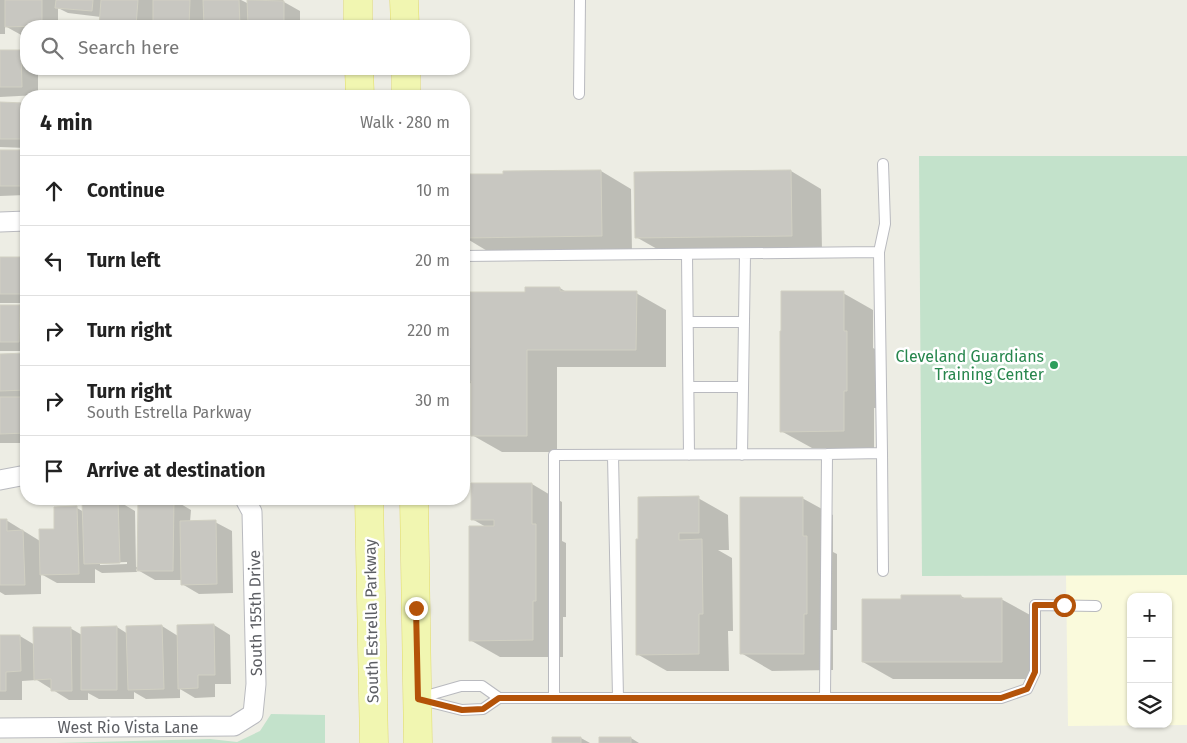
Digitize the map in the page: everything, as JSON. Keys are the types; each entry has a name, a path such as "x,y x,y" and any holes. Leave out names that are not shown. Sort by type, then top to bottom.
{"main road":[{"path":"358,0 358,20"},
{"path":"404,0 405,20"},
{"path":"359,75 360,90"},
{"path":"406,75 406,90"},
{"name":"South Estrella Parkway","path":"369,505 374,743"},
{"path":"414,505 418,743"}],"street":[{"path":"0,222 20,221"},
{"path":"0,480 20,476"},
{"name":"South 155th Drive","path":"249,506 256,684 253,714"},
{"name":"West Rio Vista Lane","path":"0,728 234,726 253,714"}],"lane":[{"path":"579,94 580,0"},
{"path":"883,164 885,224 879,252 883,571"},
{"path":"470,256 879,252"},
{"path":"687,254 689,455"},
{"path":"742,455 745,254"},
{"path":"688,322 744,322"},
{"path":"688,387 743,387"},
{"path":"554,697 554,455 882,453"},
{"path":"825,697 827,454"},
{"path":"613,456 618,697"},
{"path":"418,699 462,710 483,709 499,698 1001,698 1027,689 1035,672 1035,605 1096,606"},
{"path":"418,699 461,686 482,686 499,698"}],"shaded area":[{"name":"Cleveland Guardians Training Center","path":"919,156 1187,156 1187,575 922,576"},
{"path":"1066,575 1187,575 1187,725 1172,725 1172,593 1127,593 1127,726 1068,726"},
{"path":"271,714 325,715 325,743 56,743 210,739 237,742 260,731"}],"building":[{"path":"5,0 42,0 42,20 20,20 20,27 5,27"},
{"path":"56,0 93,0 92,11 55,8"},
{"path":"101,0 138,0 136,20 99,20"},
{"path":"153,0 190,0 189,20 153,20"},
{"path":"203,0 239,0 240,20 204,20"},
{"path":"247,0 284,1 284,20 248,20"},
{"path":"0,50 20,50 22,87 0,87"},
{"path":"0,102 20,103 20,139 0,139"},
{"path":"0,150 20,150 20,186 0,186"},
{"path":"601,170 602,236 470,238 470,174 503,174 503,171"},
{"path":"791,170 792,236 635,238 634,172"},
{"path":"0,257 20,257 20,294 0,294"},
{"path":"525,287 560,287 560,291 637,291 636,350 527,350 527,436 471,436 470,292 525,292"},
{"path":"781,291 844,291 844,331 847,331 847,391 844,391 844,431 780,432"},
{"path":"0,305 20,305 19,342 0,342"},
{"path":"20,353 20,390 0,391 0,354"},
{"path":"0,397 20,397 20,433 0,434"},
{"path":"471,483 532,483 532,524 536,524 536,601 533,601 533,640 469,641 469,526 494,526 494,520 471,520"},
{"path":"699,496 699,533 679,533 679,540 702,539 703,614 699,614 699,654 636,655 638,497"},
{"path":"740,497 803,497 803,536 807,536 807,614 804,614 804,654 740,654"},
{"path":"82,505 118,505 120,563 84,564"},
{"path":"138,505 174,505 173,571 137,571"},
{"path":"77,506 79,574 40,575 39,529 54,529 54,507"},
{"path":"0,519 7,519 7,531 23,530 25,585 0,585"},
{"path":"216,520 217,584 181,585 180,521"},
{"path":"901,595 961,595 961,598 1002,598 1002,662 862,662 862,599 901,599"},
{"path":"214,624 215,675 198,675 198,688 178,689 177,625"},
{"path":"162,625 164,689 128,690 126,626"},
{"path":"117,626 117,690 81,690 81,627"},
{"path":"33,627 71,627 72,691 51,691 51,679 34,680"},
{"path":"0,635 20,635 21,671 6,672 6,691 0,691"},
{"path":"552,737 581,737 581,743 552,743"},
{"path":"599,737 631,737 631,743 599,743"}],"place":[{"name":"Cleveland Guardians Training Center","path":"1054,365"}],"route":[{"path":"416,608 418,699 462,710 483,709 499,698 1001,698 1027,689 1035,672 1035,605 1064,605"}]}
